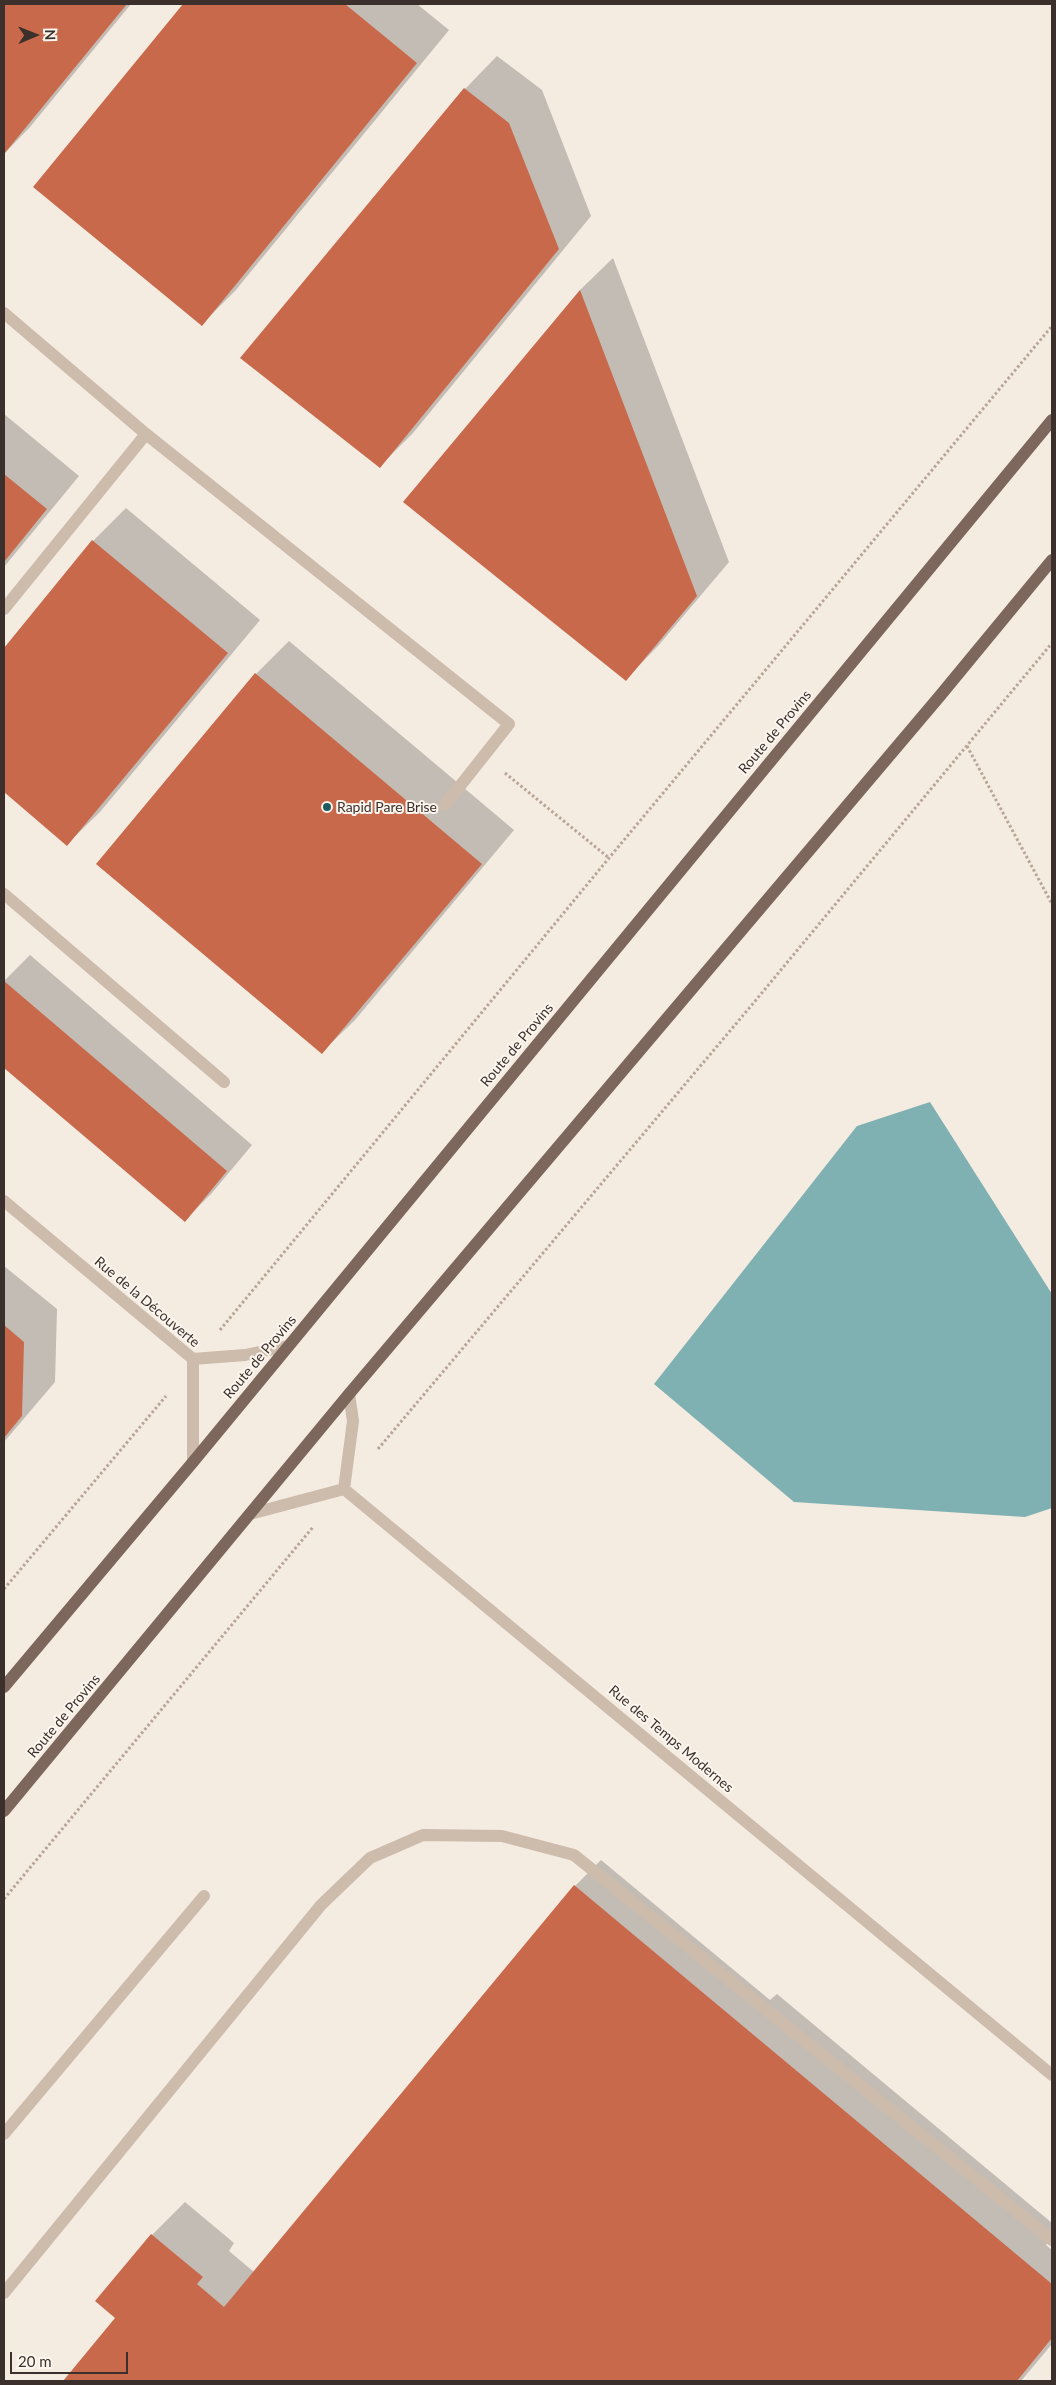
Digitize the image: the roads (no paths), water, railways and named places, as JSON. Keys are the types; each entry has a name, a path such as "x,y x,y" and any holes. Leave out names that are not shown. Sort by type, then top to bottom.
{"main road":[{"name":"Route de Provins","path":"4,1687 193,1462 1052,420"},
{"name":"Route de Provins","path":"4,1811 349,1394 932,705 1052,560"}],"street":[{"path":"4,313 146,434 509,724 445,805"},
{"path":"4,609 146,434"},
{"path":"4,894 224,1082"},
{"name":"Rue de la Découverte","path":"4,1201 193,1359 193,1462"},
{"path":"193,1359 245,1355 288,1346"},
{"path":"250,1514 344,1489 353,1421 349,1394"},
{"name":"Rue des Temps Modernes","path":"344,1489 1052,2074"},
{"path":"4,2293 321,1905 370,1858 423,1835 502,1836 574,1855 1052,2240"},
{"path":"4,2134 204,1896"}],"water":[{"path":"930,1102 1052,1294 1052,1508 1025,1517 794,1502 654,1384 857,1126"}],"place":[{"name":"Rapid Pare Brise","path":"327,807"}]}
